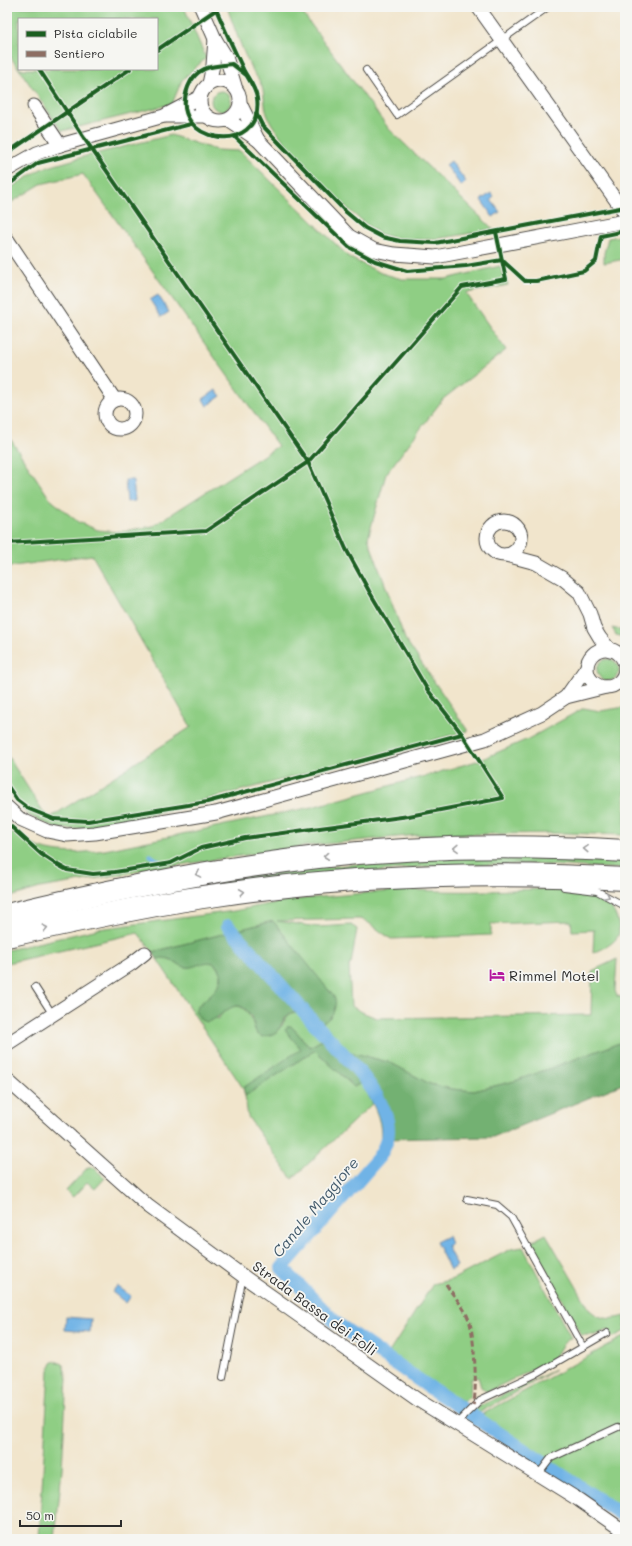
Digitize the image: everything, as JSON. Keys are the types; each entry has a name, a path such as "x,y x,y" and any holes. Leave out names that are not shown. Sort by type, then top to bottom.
{"highway":[{"path":"7,915 150,883 227,869 319,857 390,851 461,848 532,848 625,851"},
{"path":"7,936 104,915 202,897 359,880 511,875 625,879"}],"street":[{"path":"201,7 215,39 226,57 235,86 239,92 240,105 258,140"},
{"path":"478,7 625,213"},
{"path":"209,84 213,65 215,39"},
{"path":"206,116 201,107 200,97 202,92 209,84 219,80 235,86"},
{"path":"7,170 37,154 60,145 164,116 200,97"},
{"path":"164,116 206,116 216,121 228,120 238,111 240,105"},
{"path":"34,106 60,145"},
{"path":"228,120 258,140 349,236 374,250 436,258 625,221"},
{"path":"7,239 115,400"},
{"path":"7,807 20,818 47,831 67,835 95,834 216,813 485,739 542,713 566,697 617,684 624,673 624,662 617,651 600,638 594,628 590,614 579,592 562,578 536,563 495,553 488,544 487,533 494,523 500,521 511,522 519,530 521,541 536,563"},
{"path":"506,555 516,551 521,541"},
{"path":"594,628 588,662 590,679 600,686 606,687"},
{"path":"566,697 588,662 597,651 617,651"},
{"path":"7,1044 131,964 145,953"},
{"name":"Strada Bassa dei Folli","path":"9,1085 136,1196 243,1276 355,1357 460,1420 540,1472 625,1532"}],"lane":[{"path":"366,70 398,115 548,7"},
{"path":"359,880 394,879 432,884"},
{"path":"558,887 597,891 625,906"},
{"path":"35,986 53,1014"},
{"path":"467,1199 497,1205 511,1217 583,1347"},
{"path":"223,1377 243,1276"},
{"path":"460,1420 471,1408 484,1398 536,1374 607,1333"},
{"path":"540,1472 548,1460 618,1427"}],"green space":[{"path":"7,7 184,7 206,58 182,80 172,104 62,131 20,70 158,70 158,18 18,18 18,68 7,52"},
{"path":"227,7 298,7 389,129 493,229 424,240 410,240 383,235 372,229 357,217 303,164 269,119 262,87 247,59"},
{"path":"221,91 228,94 231,101 228,108 221,111 214,108 211,101 214,94"},
{"path":"171,135 216,150 240,151 350,258 381,273 402,279 446,279 500,266 508,285 466,293 506,350 443,399 386,474 368,538 405,639 468,731 94,829 57,829 28,815 7,786 7,755 48,819 191,727 92,555 7,567 7,434 50,499 78,522 98,530 118,532 153,526 278,446 83,174 41,184 7,205 7,190 41,169"},
{"path":"625,235 625,259 604,263 604,253 608,238"},
{"path":"612,628 625,631 625,637 616,635"},
{"path":"608,659 616,662 619,670 616,678 608,681 600,678 597,670 600,662"},
{"path":"625,707 625,835 566,833 417,835 314,845 145,870 40,888 7,898 7,829 19,838 31,844 53,851 91,852 105,850 312,807 436,773 480,760 528,739 584,708 600,711"},
{"path":"425,857 625,859 625,869 528,864 430,866 103,901 230,877"},
{"path":"543,889 575,891 600,898 608,904 612,908 617,918 619,933 618,937 612,943 593,953 594,930 572,931 571,921 491,924 491,935 391,939 366,921 359,919 277,921 318,927 351,925 357,929 351,964 349,965 351,1006 377,1018 591,1015 592,971 617,959 615,991 617,996 625,998 625,1041 515,1081 474,1091 451,1089 430,1084 391,1063 347,1051 325,1038 310,1047 291,1026 285,1030 302,1049 243,1088 157,959 171,959 180,965 188,967 206,962 216,965 221,975 218,985 211,995 197,1006 218,1019 226,1010 235,1006 247,1012 255,1030 282,1026 290,1014 296,1012 313,1023 326,1020 331,992 324,986 273,921 153,952 138,933 7,963 7,950 98,929 234,911 290,900 414,890 467,891"},
{"path":"273,921 335,998 335,1008 333,1013 322,1023 317,1024 309,1022 300,1013 294,1012 286,1016 277,1033 263,1037 257,1034 251,1016 240,1006 234,1006 212,1020 206,1022 201,1020 195,1011 198,1006 218,987 221,981 219,968 213,963 209,962 187,967 172,960 163,958 157,959 153,952"},
{"path":"288,1026 291,1026 310,1047 325,1038 347,1051 391,1063 430,1084 451,1089 474,1091 515,1081 625,1041 625,1083 493,1137 381,1139 378,1117 361,1083 354,1087 315,1050 245,1096 243,1088 301,1049 285,1030"},
{"path":"315,1050 354,1087 361,1083 373,1103 292,1179 248,1117 245,1096"},
{"path":"88,1167 93,1167 105,1178 95,1189 87,1182 73,1197 66,1191"},
{"path":"546,1234 590,1310 598,1316 606,1318 625,1316 625,1331 612,1338 608,1330 595,1335 581,1335 531,1242"},
{"path":"523,1247 571,1338 562,1345 552,1360 487,1392 481,1387 478,1377 471,1379 470,1396 464,1402 388,1354 433,1284 453,1279 511,1249"},
{"path":"625,1336 625,1523 548,1474 553,1464 479,1416"},
{"path":"55,1361 63,1364 67,1378 62,1469 55,1539 39,1539 49,1370 52,1363"},
{"path":"555,1370 468,1419 475,1409 480,1406"}],"water":[{"path":"451,161 466,182 461,186 446,165"},
{"path":"491,193 494,197 491,200 500,212 493,217 481,200"},
{"path":"158,295 169,312 161,317 150,300"},
{"path":"216,390 221,396 207,406 203,399"},
{"path":"125,480 133,480 135,501 127,502"},
{"path":"448,1236 451,1244 447,1246 457,1266 450,1270 436,1242"},
{"path":"117,1286 131,1296 126,1303 112,1292"},
{"path":"66,1317 91,1319 90,1332 65,1330"}],"waterway":[{"path":"150,855 160,862"},
{"name":"Canale Maggiore","path":"228,926 357,1069 376,1095 383,1108 387,1121 387,1141 378,1158 282,1268 336,1323 426,1385 625,1517"}],"marked path":[{"path":"446,1284 464,1310 471,1327 474,1349 475,1376 473,1405"}],"cycle path":[{"path":"215,7 244,71 255,90 257,98 255,117 246,130 233,136 217,137 202,132 191,122 185,107 188,87 191,80 200,71 218,65 232,64 246,75"},
{"path":"158,49 220,7"},
{"path":"7,823 41,854 56,864 67,870 93,874 171,863 201,848 245,838 409,816 503,798 462,734 427,689 369,591 346,549 308,462 84,138 40,70"},
{"path":"7,153 129,70"},
{"path":"256,113 262,125 346,212 365,228 382,237 400,241 435,243 625,207"},
{"path":"7,186 38,163 191,124"},
{"path":"235,137 349,247 375,261 407,271 466,266 502,260 525,281 536,281 584,271 596,261 601,236 625,231"},
{"path":"7,543 206,531 308,462 462,287 506,279 496,232"},
{"path":"7,785 17,800 29,809 54,819 88,821 207,802 462,734"}],"place":[{"name":"Rimmel Motel","path":"497,975"}]}
